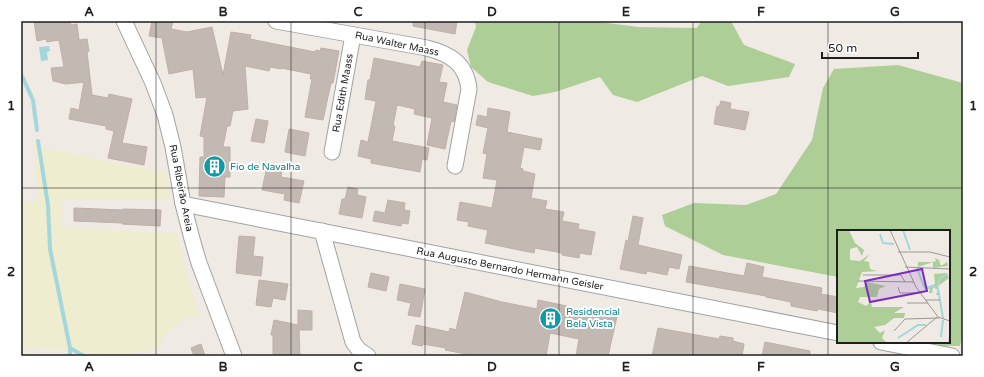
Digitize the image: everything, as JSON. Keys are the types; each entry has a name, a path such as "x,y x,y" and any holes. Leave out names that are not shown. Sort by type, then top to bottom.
{"street":[{"name":"Rua Ribeirão Areia","path":"124,21 153,83 165,115 173,147 183,204 192,239 199,263 234,356"},
{"name":"Rua Walter Maass","path":"276,21 427,48 450,56 464,71 468,80 469,89 455,166"},
{"name":"Rua Edith Maass","path":"332,152 353,35"},
{"name":"Rua Augusto Bernardo Hermann Geisler","path":"183,204 837,333"},
{"path":"322,231 353,342 359,350 368,356"},
{"path":"886,343 952,356"}],"green space":[{"path":"475,21 592,21 638,27 697,28 701,21 731,21 744,45 795,64 789,77 728,86 702,76 637,102 613,95 600,77 555,92 533,96 488,82 471,67 467,50 476,27"},
{"path":"898,65 963,83 963,331 960,346 942,346 932,343 950,343 950,230 837,230 837,277 723,255 665,226 662,215 694,203 746,205 776,194 812,140 823,88 834,69"},
{"path":"34,146 166,173 169,200 61,199 62,227 177,234 184,267 200,316 184,319 165,334 159,349 116,356 95,356 61,350 21,348 21,201 38,202"}],"water":[{"path":"49,46 50,51 47,52 48,60 41,61 39,47"}],"building":[{"path":"34,21 70,21 71,25 77,24 79,40 87,39 92,95 108,98 109,94 132,99 122,143 147,147 144,165 108,158 114,131 106,129 106,126 69,119 71,108 79,110 84,82 66,84 53,81 51,68 64,67 59,40 47,42 46,39 37,41"},
{"path":"152,21 173,21 171,29 187,32 212,27 223,75 231,32 251,35 250,39 315,52 316,50 320,51 321,48 339,51 333,83 331,83 323,120 305,117 312,79 310,79 311,74 281,68 270,67 269,71 245,66 248,109 233,111 230,126 227,126 223,147 230,147 230,177 225,177 224,197 199,196 200,157 204,157 204,137 200,136 207,97 196,98 193,69 169,74 162,38 149,36"},
{"path":"413,21 457,21 455,34 413,26"},
{"path":"374,58 420,67 422,61 443,65 439,82 447,83 443,102 457,105 454,122 451,121 445,149 427,145 432,118 414,114 415,109 397,105 392,141 429,148 427,160 422,159 420,172 371,163 371,159 358,156 361,140 368,142 376,101 365,99"},
{"path":"721,101 731,103 730,109 749,112 745,130 714,124 717,106 719,107"},
{"path":"488,108 510,112 507,132 542,139 540,150 524,147 520,168 523,169 523,171 535,174 531,198 547,201 545,209 564,212 562,221 579,224 578,229 595,232 591,255 580,253 579,258 535,248 534,253 485,243 488,230 468,226 469,222 457,220 460,202 492,208 497,180 483,178 487,154 483,153 488,128 476,125 478,115 487,117"},
{"path":"256,119 268,121 264,143 251,141"},
{"path":"289,129 309,133 305,156 285,152"},
{"path":"267,166 282,169 281,177 304,181 299,203 284,200 285,194 262,190"},
{"path":"348,187 358,189 357,195 366,197 362,218 339,214 342,199 345,199"},
{"path":"388,200 405,203 404,210 410,211 408,224 402,223 401,226 373,221 375,211 385,213"},
{"path":"74,208 161,210 160,226 74,221"},
{"path":"633,216 643,218 638,245 682,255 679,269 669,267 667,275 647,271 646,274 620,269"},
{"path":"239,236 255,237 253,256 263,257 261,276 236,273"},
{"path":"747,263 764,267 762,277 822,288 821,294 837,297 837,313 791,306 791,302 766,296 686,282 689,266 744,276"},
{"path":"371,273 389,277 386,291 368,287"},
{"path":"259,280 288,284 285,300 273,298 271,307 256,305"},
{"path":"400,284 425,289 420,317 408,315 411,303 397,300"},
{"path":"465,292 502,302 537,309 538,300 606,315 607,310 618,312 608,356 576,356 579,339 550,333 546,356 476,356 445,350 446,348 423,344 422,346 412,344 416,325 449,332 450,328 456,330"},
{"path":"298,310 312,311 312,330 299,330 300,356 273,356 273,335 271,335 274,320 298,325"},
{"path":"658,328 719,339 720,336 733,338 733,341 744,344 742,356 652,356"},
{"path":"765,342 810,351 810,356 762,356"},
{"path":"201,344 205,356 194,356 191,348"}],"waterway":[{"path":"21,76 33,100 37,130"},
{"path":"38,141 48,205 50,249 70,348 70,356"},
{"path":"70,348 84,356"}],"place":[{"name":"Fio de Navalha","path":"215,167"},
{"name":"Residencial Bela Vista","path":"550,318"}]}
